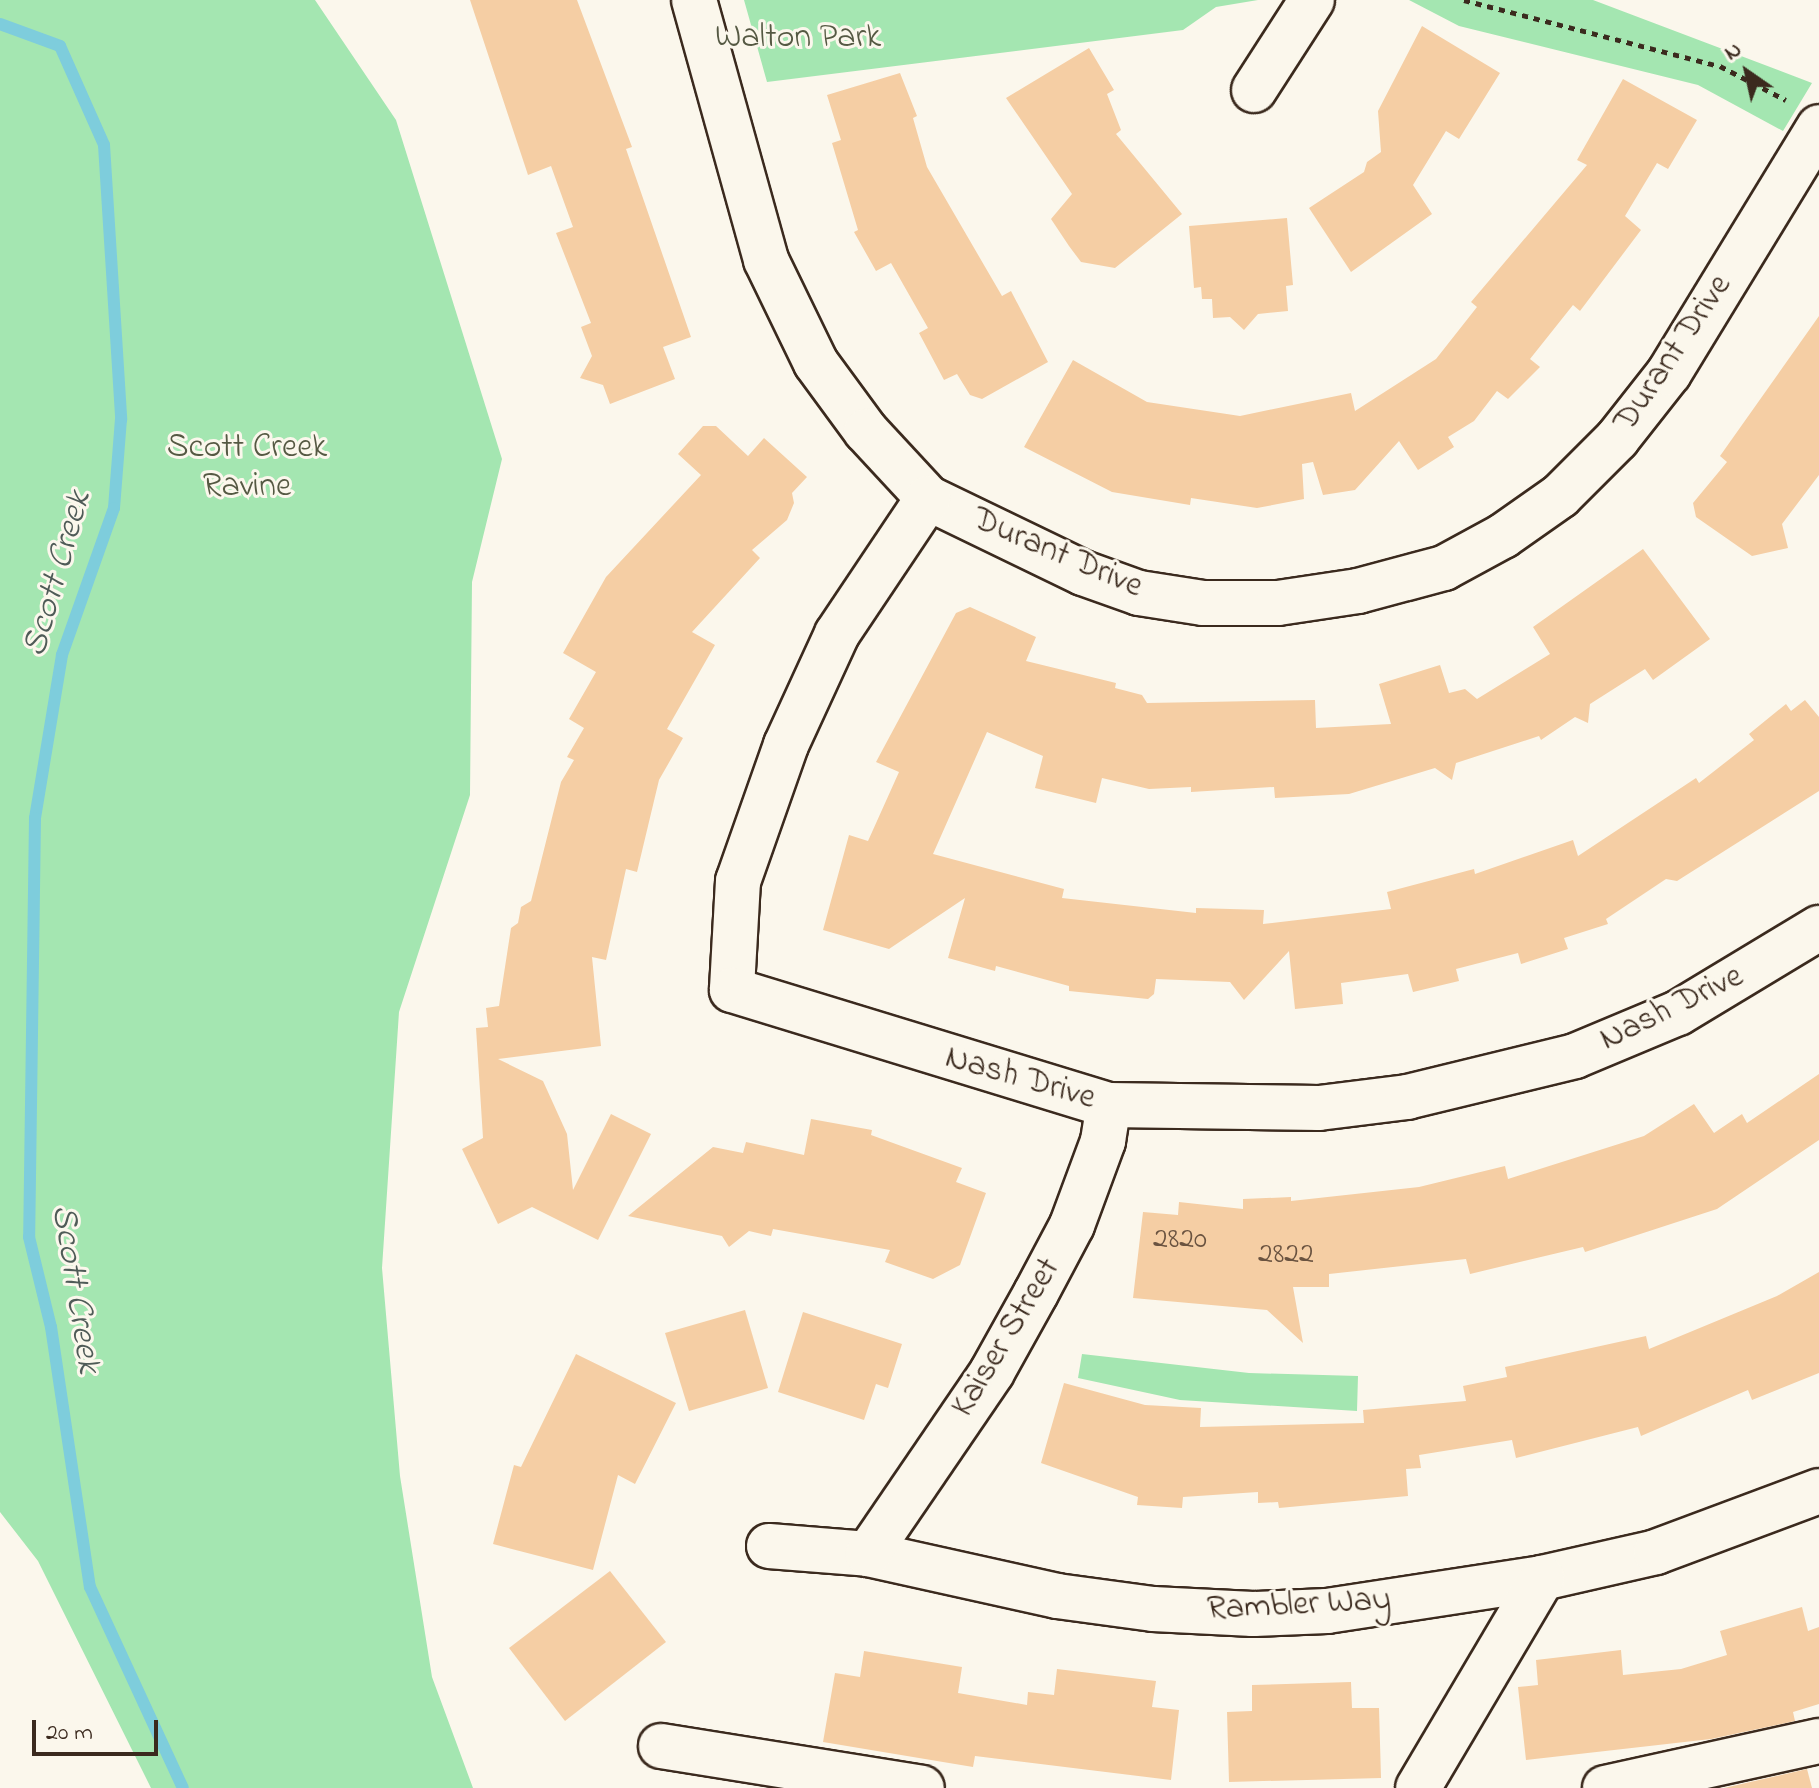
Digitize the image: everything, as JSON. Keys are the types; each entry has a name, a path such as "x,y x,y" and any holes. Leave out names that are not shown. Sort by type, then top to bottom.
{"street":[{"name":"Durant Drive","path":"694,0 766,260 790,318 866,431 928,498 1083,573 1139,593 1203,603 1278,603 1342,594 1444,568 1503,536 1560,496 1617,439 1669,373 1806,116"},
{"path":"1254,90 1312,0"},
{"name":"Nash Drive","path":"928,498 837,634 786,745 738,881 732,990 1109,1105 1319,1108 1407,1097 1575,1056 1678,1013 1819,928"},
{"name":"Kaiser Street","path":"868,1554 992,1372 1044,1279 1072,1225 1103,1141 1109,1105"},
{"name":"Rambler Way","path":"769,1546 868,1554 1057,1596 1153,1609 1253,1614 1401,1603 1542,1578 1656,1552 1819,1491"},
{"path":"1418,1788 1542,1578"},
{"path":"1605,1788 1819,1741"},
{"path":"661,1746 922,1788"}],"path":[{"path":"1464,0 1720,66 1806,116"}],"green space":[{"name":"Scott Creek Ravine","path":"0,0 315,0 396,120 502,459 472,582 470,795 399,1012 382,1268 400,1476 432,1677 473,1788 151,1788 38,1561 0,1512"},
{"name":"Walton Park","path":"744,0 1258,0 1216,7 1183,30 767,82"},
{"path":"1409,0 1593,0 1812,83 1783,131 1698,85 1459,26"},
{"path":"1082,1354 1249,1373 1358,1376 1357,1411 1180,1400 1078,1378"}],"building":[{"path":"470,0 577,0 632,147 626,149 691,337 663,347 675,379 610,404 603,385 580,378 592,356 581,327 591,323 556,233 573,227 551,166 528,175"},
{"path":"1422,26 1500,73 1459,139 1446,131 1413,185 1432,214 1351,272 1309,208 1364,172 1367,162 1381,152 1378,111"},
{"path":"1089,48 1114,90 1107,94 1121,130 1116,134 1182,214 1115,268 1081,262 1051,219 1072,194 1006,98"},
{"path":"900,73 917,116 913,118 927,167 1002,296 1011,291 1048,362 982,399 970,395 957,374 944,380 919,333 928,328 891,263 876,271 854,232 858,230 832,143 841,140 827,95"},
{"path":"1623,79 1697,120 1668,169 1657,163 1625,216 1641,230 1580,311 1573,305 1530,359 1540,367 1508,399 1497,391 1474,421 1448,437 1454,447 1418,470 1399,441 1355,490 1323,495 1313,462 1302,464 1304,499 1257,508 1191,498 1190,505 1112,492 1024,447 1073,360 1147,402 1240,416 1351,393 1355,411 1436,359 1477,307 1471,302 1587,165 1577,160"},
{"path":"1287,218 1293,285 1286,286 1288,311 1258,314 1244,330 1230,317 1213,318 1212,299 1202,299 1201,287 1194,288 1189,226"},
{"path":"1819,316 1819,475 1782,524 1788,548 1752,556 1696,517 1693,503 1727,462 1720,456"},
{"path":"703,426 716,426 748,456 764,438 807,477 792,493 794,503 787,520 752,550 760,558 692,632 715,645 667,729 683,738 659,780 637,872 626,869 606,960 592,957 601,1046 498,1059 543,1081 567,1134 573,1190 611,1114 651,1134 598,1240 532,1207 498,1224 462,1149 483,1138 476,1028 488,1027 486,1008 499,1006 511,928 518,923 521,907 531,901 561,782 574,760 567,757 584,728 569,719 596,672 563,653 606,577 701,475 678,454"},
{"path":"1643,549 1710,639 1653,680 1645,669 1590,704 1588,723 1575,717 1541,740 1539,736 1456,763 1452,780 1435,768 1349,794 1275,798 1274,787 1191,792 1191,787 1149,789 1102,778 1096,803 1035,788 1043,756 987,732 933,854 1064,889 1062,898 1196,913 1196,908 1264,910 1263,924 1391,909 1387,892 1474,869 1475,874 1573,840 1578,856 1696,778 1699,783 1754,740 1749,734 1786,704 1791,711 1805,700 1819,717 1819,791 1677,881 1666,879 1606,919 1608,924 1564,938 1568,949 1521,964 1518,953 1456,969 1459,981 1413,992 1408,974 1341,983 1343,1004 1295,1009 1289,951 1244,1000 1230,982 1156,979 1154,994 1148,999 1069,991 1069,986 996,966 995,971 948,958 965,898 889,949 823,930 849,835 868,841 899,772 876,762 956,613 970,607 1036,637 1026,661 1116,683 1115,688 1142,695 1147,703 1315,700 1316,728 1391,724 1379,684 1440,665 1449,693 1465,689 1477,699 1550,654 1533,627"},
{"path":"1819,1074 1819,1140 1717,1209 1585,1252 1583,1247 1470,1274 1466,1259 1329,1274 1329,1287 1293,1287 1303,1343 1267,1310 1133,1298 1143,1212 1178,1215 1179,1202 1243,1209 1243,1199 1291,1197 1291,1201 1419,1187 1505,1166 1508,1179 1644,1136 1694,1104 1714,1133 1742,1114 1747,1123"},
{"path":"811,1119 872,1130 871,1135 962,1168 956,1182 986,1193 960,1265 933,1279 885,1262 890,1250 773,1229 771,1236 749,1231 729,1247 722,1236 628,1216 713,1147 743,1153 746,1142 804,1155"},
{"path":"1819,1272 1819,1373 1752,1400 1748,1390 1641,1436 1638,1427 1516,1458 1512,1440 1419,1455 1421,1468 1406,1469 1408,1496 1279,1508 1278,1502 1258,1503 1258,1492 1183,1497 1182,1508 1137,1505 1138,1497 1041,1463 1064,1383 1145,1405 1201,1408 1200,1427 1364,1423 1363,1410 1466,1401 1463,1386 1507,1377 1505,1367 1646,1336 1649,1349 1777,1296"},
{"path":"745,1310 768,1388 689,1411 665,1333"},
{"path":"803,1312 902,1344 888,1388 876,1384 864,1420 778,1392"},
{"path":"576,1354 676,1403 635,1484 618,1475 593,1570 493,1544 514,1465 521,1467"},
{"path":"610,1571 666,1642 565,1721 509,1648"},
{"path":"1802,1607 1808,1631 1819,1627 1819,1704 1793,1712 1795,1721 1711,1739 1526,1760 1518,1687 1538,1685 1536,1660 1621,1650 1623,1675 1681,1669 1727,1655 1720,1631"},
{"path":"864,1651 962,1667 958,1693 1027,1705 1028,1692 1054,1695 1057,1669 1156,1681 1152,1707 1179,1710 1171,1780 975,1756 973,1767 823,1742 835,1673 860,1677"},
{"path":"1351,1682 1352,1708 1379,1708 1381,1778 1229,1782 1227,1712 1252,1711 1252,1685"},
{"path":"1807,1769 1812,1788 1724,1788"}],"waterway":[{"name":"Scott Creek","path":"0,24 60,46 104,145 121,419 114,508 62,655 35,818 29,1237 51,1327 90,1587 183,1788"}]}
